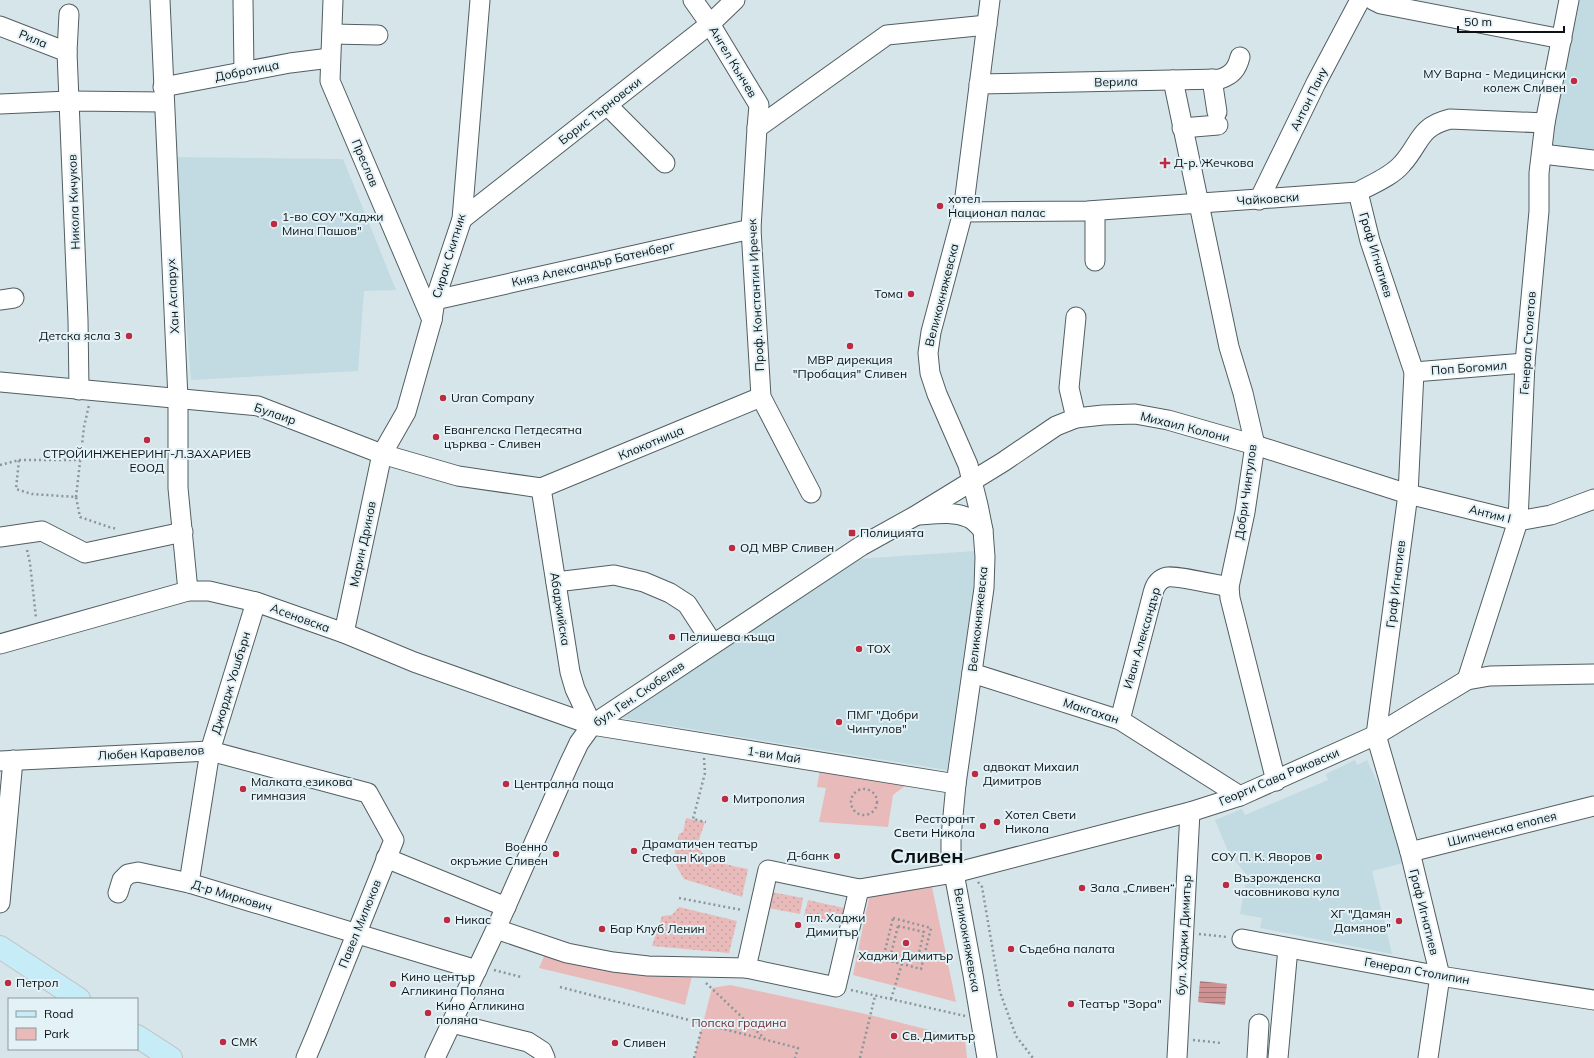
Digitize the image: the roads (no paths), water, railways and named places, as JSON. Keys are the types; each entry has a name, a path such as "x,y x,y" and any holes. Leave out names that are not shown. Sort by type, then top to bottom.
{"main road":[{"path":"0,947 77,998"},
{"path":"138,1037 171,1058"}],"street":[{"name":"Хан Аспарух","path":"160,0 163,94 178,399 178,488 188,591"},
{"path":"243,0 244,72"},
{"name":"Преслав","path":"333,0 330,81 432,320"},
{"name":"Сирак Скитник","path":"382,454 406,412 432,320 435,300 462,219 480,0"},
{"name":"Ангел Кънчев","path":"693,0 710,24 759,105 757,128"},
{"name":"Борис Търновски","path":"462,219 710,24 736,0"},
{"name":"Великокняжевска","path":"987,1058 961,872 951,857 951,837 956,784 984,588 985,557 983,530 968,465 937,394 930,373 928,353 931,332 963,212 990,0"},
{"name":"Антон Пану","path":"1259,200 1316,83 1360,0"},
{"path":"1373,0 1381,4 1562,39"},
{"name":"Генерал Столетов","path":"1467,680 1518,521 1525,363 1539,211 1539,173 1545,123 1569,0"},
{"name":"Никола Кичуков","path":"69,14 67,52 78,320 85,391"},
{"path":"757,128 887,35 987,25"},
{"name":"Рила","path":"0,26 67,52"},
{"path":"332,34 378,35"},
{"name":"Верила","path":"979,84 1220,80 1234,72 1240,57"},
{"name":"Добротица","path":"0,104 69,101 163,94 244,72 290,63 330,58"},
{"name":"Добри Чинтулов","path":"1173,80 1229,347 1243,393 1255,445 1245,512 1229,587 1230,598 1276,781"},
{"path":"1182,128 1218,118 1212,80"},
{"path":"607,105 665,163"},
{"name":"Чайковски","path":"963,212 1094,211 1358,192 1388,175 1402,165 1428,129 1438,122 1450,119 1545,123"},
{"name":"Проф. Константин Иречек","path":"757,128 751,229 761,397 811,492"},
{"path":"1542,154 1594,160"},
{"name":"Граф Игнатиев","path":"1358,192 1370,241 1414,372 1408,494 1376,735 1410,852 1440,976"},
{"path":"1094,211 1095,260"},
{"name":"Княз Александър Батенберг","path":"435,300 751,229"},
{"path":"1076,317 1069,388 1076,418"},
{"name":"Поп Богомил","path":"1414,372 1525,363"},
{"name":"Булаир","path":"0,382 258,406 382,454 458,476 541,488"},
{"name":"Клокотница","path":"541,488 761,397"},
{"name":"Михаил Колони","path":"915,516 1003,462 1050,430 1076,418 1103,415 1134,414 1168,420 1255,445 1408,494"},
{"name":"Марин Дринов","path":"344,634 382,454"},
{"name":"Абаджийска","path":"541,488 570,672 575,689 592,725"},
{"name":"Антим I","path":"1408,494 1518,521 1551,515 1594,499"},
{"path":"915,516 944,513 957,514 970,518 983,530"},
{"name":"бул. Ген. Скобелев","path":"435,1058 496,929 569,764 579,743 592,725 862,546 915,516"},
{"path":"0,537 42,531 85,553 183,532"},
{"path":"556,582 614,576 644,582 670,593 687,604 713,644"},
{"name":"Иван Александър","path":"1120,720 1153,593 1157,583 1171,576 1229,587"},
{"name":"Асеновска","path":"0,644 188,591 209,591 256,602 344,634 414,662 592,725"},
{"name":"Джордж Уошбърн","path":"189,883 210,751 256,602"},
{"name":"Макгахан","path":"972,673 1120,720 1240,796"},
{"name":"Георги Сава Раковски","path":"858,888 961,872 1190,812 1240,796 1376,735 1467,680 1490,676 1594,674"},
{"name":"1-ви Май","path":"592,725 956,784"},
{"name":"Любен Каравелов","path":"6,760 210,751 368,793"},
{"path":"0,902 6,760"},
{"name":"Павел Милюков","path":"306,1058 394,840 368,793"},
{"name":"Шипченска епопея","path":"1410,852 1594,806"},
{"name":"бул. Хаджи Димитър","path":"1177,1058 1190,812"},
{"path":"386,858 506,907"},
{"path":"496,929 567,953 605,961 648,966 746,968 836,987 858,888 768,870 746,968"},
{"name":"Д-р Миркович","path":"118,893 122,880 128,874 138,872 189,883 356,934 478,968"},
{"name":"Генерал Столипин","path":"1242,939 1440,976 1594,1000"},
{"path":"1278,1058 1288,948"},
{"path":"1428,1058 1440,976"},
{"path":"452,1023 528,1042 542,1051 545,1058"},
{"path":"1257,1058 1259,1024"}],"place":[{"name":"МУ Варна - Медицински колеж Сливен","path":"1574,81"},
{"name":"Д-р. Жечкова","path":"1165,163"},
{"name":"хотел Национал палас","path":"940,206"},
{"name":"1-во СОУ \"Хаджи Мина Пашов\"","path":"274,224"},
{"name":"Тома","path":"911,294"},
{"name":"Детска ясла 3","path":"129,336"},
{"name":"МВР дирекция \"Пробация\" Сливен","path":"850,346"},
{"name":"Uran Company","path":"443,398"},
{"name":"Евангелска Петдесятна църква - Сливен","path":"436,437"},
{"name":"СТРОЙИНЖЕНЕРИНГ-Л.ЗАХАРИЕВ ЕООД","path":"147,440"},
{"name":"Полицията","path":"852,533"},
{"name":"ОД МВР Сливен","path":"732,548"},
{"name":"Пелишева къща","path":"672,637"},
{"name":"ТОХ","path":"859,649"},
{"name":"ПМГ \"Добри Чинтулов\"","path":"839,722"},
{"name":"адвокат Михаил Димитров","path":"975,774"},
{"name":"Централна поща","path":"506,784"},
{"name":"Малката езикова гимназия","path":"243,789"},
{"name":"Митрополия","path":"725,799"},
{"name":"Хотел Свети Никола","path":"997,822"},
{"name":"Ресторант Свети Никола","path":"983,826"},
{"name":"Драматичен театър Стефан Киров","path":"634,851"},
{"name":"Военно окръжие Сливен","path":"556,854"},
{"name":"Д-банк","path":"837,856"},
{"name":"СОУ П. К. Яворов","path":"1319,857"},
{"name":"Възрожденска часовникова кула","path":"1226,885"},
{"name":"Зала „Сливен“","path":"1082,888"},
{"name":"Никас","path":"447,920"},
{"name":"ХГ \"Дамян Дамянов\"","path":"1399,921"},
{"name":"пл. Хаджи Димитър","path":"798,925"},
{"name":"Бар Клуб Ленин","path":"602,929"},
{"name":"Хаджи Димитър","path":"906,943"},
{"name":"Съдебна палата","path":"1011,949"},
{"name":"Петрол","path":"8,983"},
{"name":"Кино център Агликина Поляна","path":"393,984"},
{"name":"Театър \"Зора\"","path":"1071,1004"},
{"name":"Кино Агликина поляна","path":"428,1013"},
{"name":"Св. Димитър","path":"894,1036"},
{"name":"СМК","path":"223,1042"},
{"name":"Сливен","path":"615,1043"}],"district":[{"name":"Сливен","path":"927,856"}],"park label":[{"name":"Попска градина","path":"739,1023"}]}
